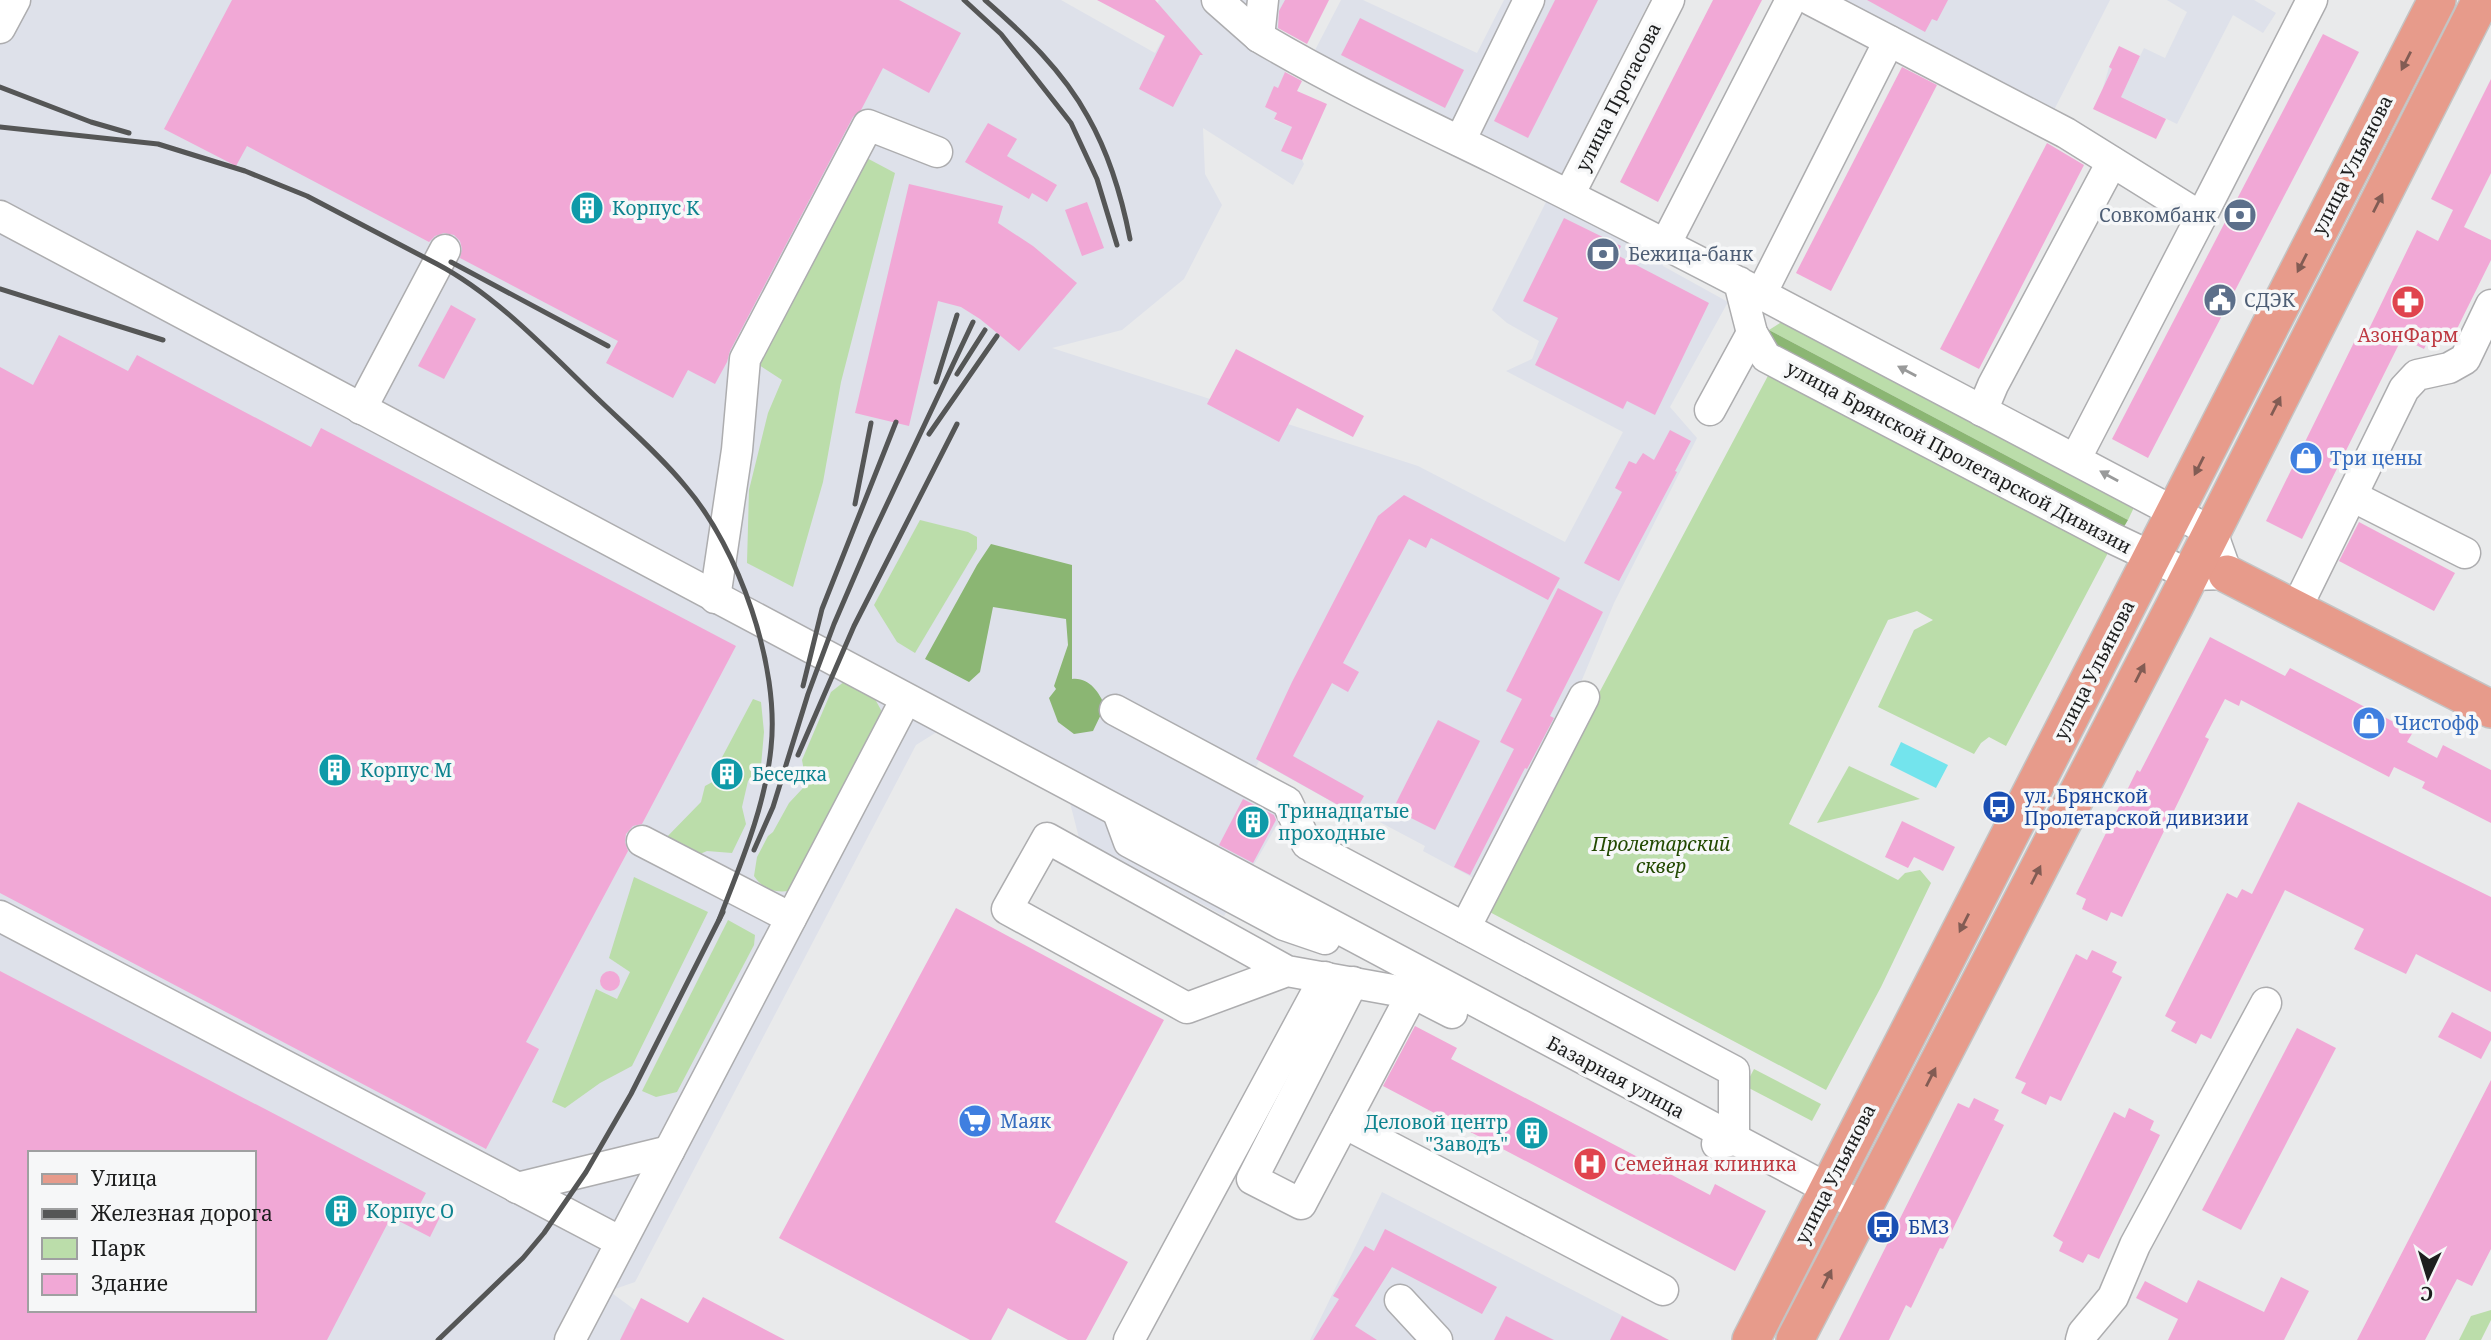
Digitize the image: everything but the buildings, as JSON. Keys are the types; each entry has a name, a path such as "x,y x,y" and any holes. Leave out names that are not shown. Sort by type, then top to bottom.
{"main road":[{"name":"улица Ульянова","path":"1751,1340 2437,0"},
{"name":"улица Ульянова","path":"1795,1340 2190,576 2481,0"},
{"name":"улица Брянской Пролетарской Дивизии","path":"2227,574 2491,709"}],"street":[{"path":"0,27 15,0"},
{"path":"1217,0 1259,37 1308,66 1750,288 2212,532 2227,574"},
{"path":"1259,37 1263,0"},
{"path":"1460,141 1530,0"},
{"name":"улица Протасова","path":"1569,195 1669,0"},
{"path":"1665,245 1791,0"},
{"path":"1811,0 2066,133 2201,218"},
{"path":"2076,458 2312,0"},
{"path":"1710,410 1759,345 1750,288 1889,41"},
{"path":"716,598 737,450 745,359 868,125 937,152"},
{"path":"1982,411 1993,385 2112,162"},
{"name":"Базарная улица","path":"0,216 1368,946 1417,984 1734,1140 1864,1208"},
{"path":"361,409 445,250"},
{"path":"2297,609 2404,389 2417,375 2449,368 2465,359 2491,305"},
{"name":"улица Брянской Пролетарской Дивизии","path":"1759,345 2190,576 2227,574"},
{"path":"2352,496 2465,553"},
{"path":"1465,928 1584,697"},
{"path":"570,1340 906,699"},
{"path":"1115,710 1287,802 1307,844 1734,1071 1734,1140"},
{"path":"1118,812 1129,842 1283,925 1417,984"},
{"path":"1287,971 1187,1009 1007,909 1047,838 1287,971 1339,980 1417,984"},
{"path":"642,841 791,918"},
{"path":"0,916 621,1242"},
{"path":"1339,980 1252,1180 1301,1204 1417,984"},
{"path":"1129,1340 1339,980"},
{"path":"2081,1340 2083,1333 2113,1297 2136,1245 2266,1003"},
{"path":"1344,1123 1662,1290"},
{"path":"517,1188 669,1151"},
{"path":"1400,1300 1437,1340"}],"shaded area":[{"path":"0,0 1061,0 1155,53 1166,33 1145,26 1159,0 1294,0 1276,35 1313,54 1341,0 1363,0 1477,53 1504,0 1650,0 1560,177 1288,66 1265,107 1277,113 1274,120 1292,127 1282,151 1302,160 1304,164 1293,185 1203,128 1205,174 1222,205 1184,279 1122,330 1052,348 1418,466 1565,542 1623,432 1506,371 1532,359 1539,341 1507,323 1492,310 1549,196 1660,255 1663,266 1728,302 1670,407 1697,438 1614,603 1564,723 1477,880 1423,851 1425,846 1357,810 1354,814 1259,761 1245,790 1285,811 1224,916 1079,838 1067,791 940,730 916,745 635,1282 609,1291 676,1340 0,1340"},
{"path":"1834,0 2110,0 2052,114"},
{"path":"2167,0 2254,0 2276,13 2263,33 2233,15 2177,124 2103,88 2109,67 2130,77 2144,48 2165,58 2187,12"},
{"path":"1382,1192 1662,1336 1660,1340 1310,1340"}],"green space":[{"path":"863,156 895,173 841,382 823,482 793,587 747,563 749,490 768,413 782,380 759,365"},
{"path":"1791,316 2137,501 2128,520 1769,330"},
{"path":"1769,330 2128,520 2119,535 1771,351 1761,335"},
{"name":"Пролетарский сквер","path":"1770,372 2109,551 2006,746 1989,737 1974,754 1878,707 1914,630 1933,620 1917,611 1888,620 1789,824 1898,880 1905,873 1920,870 1931,883 1881,987 1826,1090 1484,909"},
{"path":"920,520 968,532 977,537 977,549 915,653 897,642 874,605"},
{"path":"991,544 1072,565 1072,679 1088,683 1105,706 1093,731 1074,734 1058,722 1049,698 1056,689 1054,686 1068,645 1066,619 993,607 980,672 969,682 925,659"},
{"path":"845,681 875,699 881,710 880,728 789,891 769,889 754,876 757,857 789,803 803,788 805,776 802,760 831,692"},
{"path":"753,699 761,702 764,732 761,766 748,781 742,807 746,824 732,853 707,851 693,857 663,841 701,802 705,786 716,780 719,763"},
{"path":"1849,766 1920,799 1817,823"},
{"path":"634,877 708,912 632,1066 600,1083 565,1108 552,1102 596,989 617,999 630,972 609,958"},
{"path":"728,920 755,935 754,945 677,1092 656,1097 642,1091"},
{"path":"1754,1069 1821,1104 1812,1121 1745,1086"},
{"path":"2491,1310 2491,1320 2481,1340 2459,1340 2471,1316"}],"water":[{"path":"1901,742 1948,765 1936,788 1890,765"}],"railway":[{"path":"964,0 1001,34 1071,123 1097,179 1117,245"},
{"path":"985,0 1042,54 1078,100 1096,131 1108,161 1119,192 1130,239"},
{"path":"0,87 91,122 129,133"},
{"path":"0,127 158,144 245,171 307,196 437,264 480,291 540,343 676,475 705,513 739,575 752,610 769,681 772,716 768,770 751,836 719,920"},
{"path":"451,262 608,346"},
{"path":"0,289 163,340"},
{"path":"936,382 957,315"},
{"path":"754,850 773,807 808,694 834,624 871,538 973,322"},
{"path":"957,374 985,330"},
{"path":"929,434 997,336"},
{"path":"803,686 822,609 896,422"},
{"path":"855,504 871,423"},
{"path":"798,755 854,626 957,424"},
{"path":"438,1340 523,1258 544,1233 586,1172 631,1094 723,912"}],"place":[{"name":"Корпус К","path":"587,208"},
{"name":"Совкомбанк","path":"2240,215"},
{"name":"Бежица-банк","path":"1603,254"},
{"name":"СДЭК","path":"2220,300"},
{"name":"АзонФарм","path":"2408,302"},
{"name":"Три цены","path":"2306,458"},
{"name":"Чистофф","path":"2369,723"},
{"name":"Корпус М","path":"335,770"},
{"name":"Беседка","path":"727,774"},
{"name":"ул. Брянской Пролетарской дивизии","path":"1999,807"},
{"name":"Тринадцатые проходные","path":"1253,822"},
{"name":"Маяк","path":"975,1121"},
{"name":"Деловой центр \"Заводъ\"","path":"1532,1133"},
{"name":"Семейная клиника","path":"1590,1164"},
{"name":"Корпус О","path":"341,1211"},
{"name":"БМЗ","path":"1883,1227"}]}
